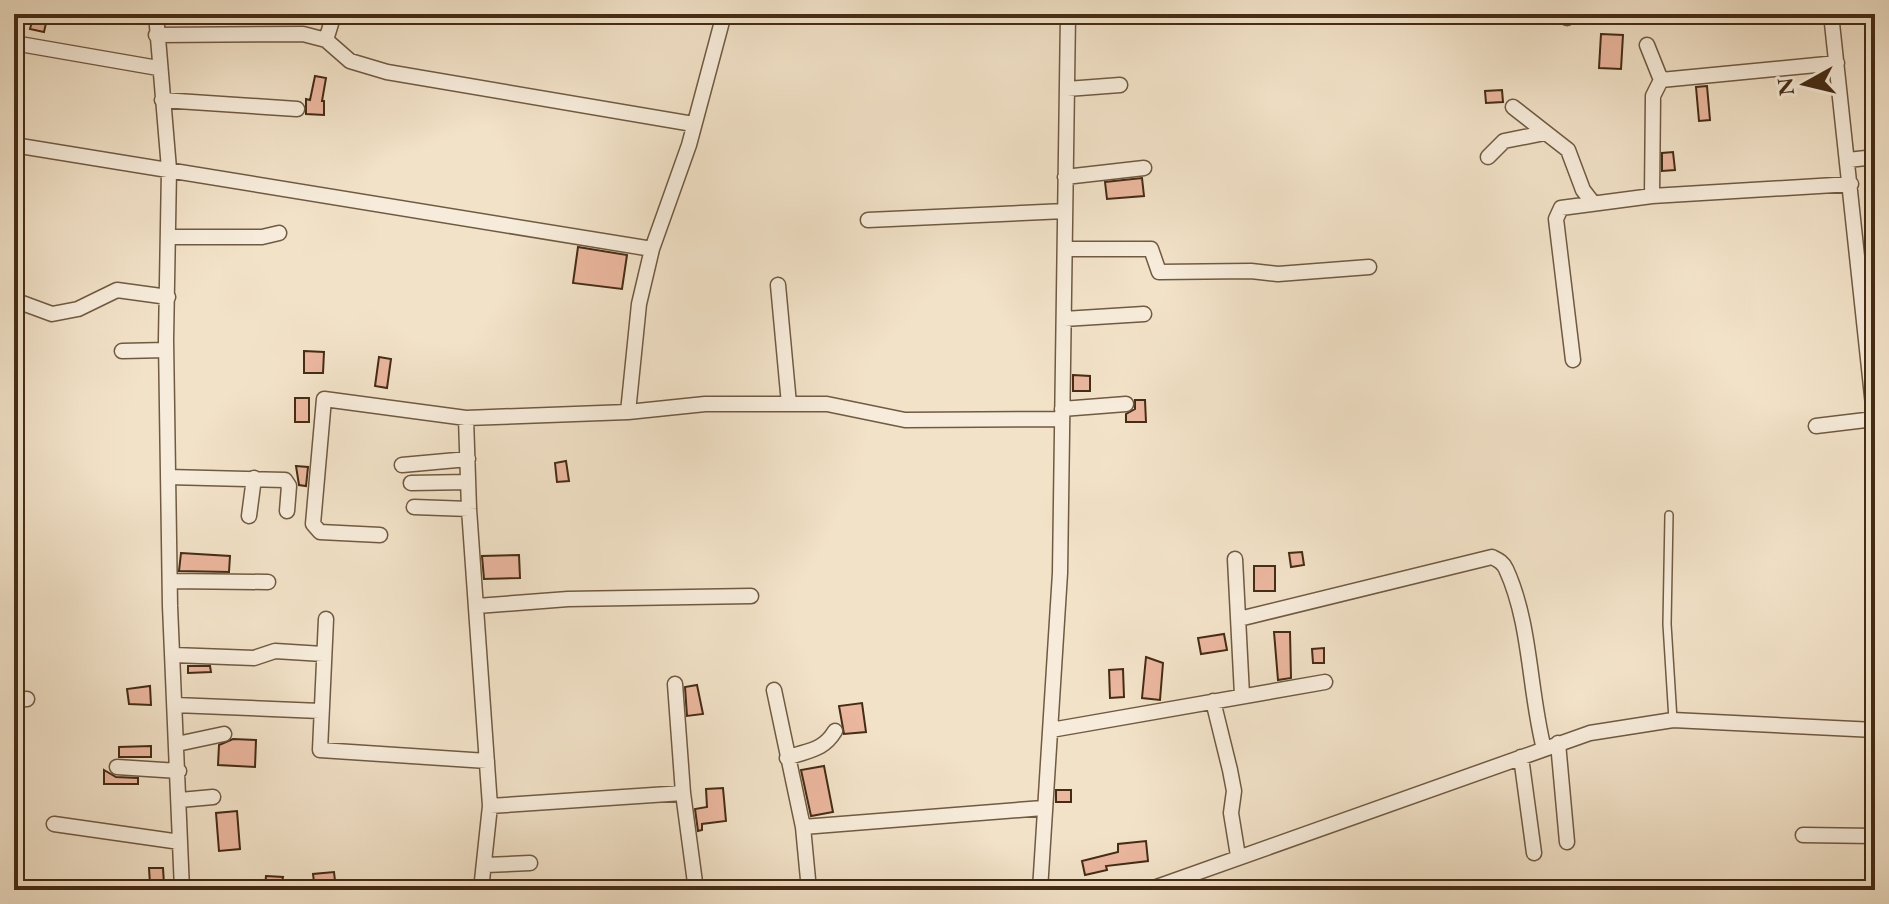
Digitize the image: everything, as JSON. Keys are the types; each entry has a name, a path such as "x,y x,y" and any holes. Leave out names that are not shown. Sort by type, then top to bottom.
{"street":[{"path":"156,14 158,68 169,169 166,350 168,477 182,890"},
{"path":"326,40 334,14"},
{"path":"628,412 639,304 652,249 670,204 718,48 724,14"},
{"path":"1040,890 1060,573 1068,14"},
{"path":"1816,426 1875,422 1831,14"},
{"path":"156,35 303,34 326,40 350,61 387,72 693,124"},
{"path":"14,43 158,68"},
{"path":"1647,45 1661,80 1653,96 1652,196"},
{"path":"1661,80 1837,63"},
{"path":"1067,89 1120,85"},
{"path":"162,100 297,109"},
{"path":"1513,107 1568,150 1583,190 1593,203"},
{"path":"1488,157 1504,141 1545,133"},
{"path":"14,145 652,249"},
{"path":"1848,160 1875,157"},
{"path":"1065,177 1144,168"},
{"path":"1573,360 1556,219 1561,208 1652,196 1851,184"},
{"path":"868,220 1065,211"},
{"path":"169,237 262,237 279,233"},
{"path":"1066,249 1151,249 1159,272 1180,274 1251,271 1278,274 1369,267"},
{"path":"778,285 789,404"},
{"path":"14,300 52,314 78,309 117,290 168,297"},
{"path":"1064,319 1144,314"},
{"path":"122,351 166,350"},
{"path":"380,535 320,532 313,524 324,399 466,418 628,412 705,404 827,404 905,420 1062,414 1126,404"},
{"path":"448,890 482,888 490,806 469,509 466,418"},
{"path":"402,465 468,459"},
{"path":"168,477 285,480 289,486 287,511"},
{"path":"249,516 254,478"},
{"path":"411,483 468,482"},
{"path":"414,507 469,509"},
{"path":"1239,619 1492,557 1499,560 1505,566 1516,603 1551,746 1567,842"},
{"path":"1235,559 1242,695"},
{"path":"170,581 268,582"},
{"path":"477,606 568,599 751,596"},
{"path":"326,619 318,742 322,751 487,761"},
{"path":"173,655 254,658 275,651 323,654"},
{"path":"1051,730 1325,682"},
{"path":"675,684 683,793 696,890"},
{"path":"774,690 803,827 809,890"},
{"path":"1213,701 1234,791 1231,813 1238,856"},
{"path":"175,705 320,711"},
{"path":"1148,890 1238,856 1415,798 1551,746 1609,729 1673,720 1875,730"},
{"path":"787,758 817,750 827,744 835,731"},
{"path":"177,744 224,734"},
{"path":"1521,757 1534,853"},
{"path":"117,767 179,771"},
{"path":"490,806 683,793"},
{"path":"180,800 213,797"},
{"path":"803,827 1043,808"},
{"path":"54,824 180,842"},
{"path":"1803,835 1875,836"},
{"path":"486,865 530,863"}],"lane":[{"path":"1669,515 1667,624 1673,720"}],"building":[{"path":"34,14 48,14 44,32 30,29"},
{"path":"1601,34 1623,35 1621,69 1599,68"},
{"path":"315,76 326,78 322,101 324,115 306,114 306,99 310,100"},
{"path":"1707,86 1710,120 1699,121 1696,87"},
{"path":"1502,90 1503,102 1486,103 1485,91"},
{"path":"1673,152 1675,170 1662,171 1662,153"},
{"path":"1142,178 1144,196 1107,199 1105,182"},
{"path":"578,247 627,255 622,289 573,283"},
{"path":"304,351 324,352 323,373 304,373"},
{"path":"379,357 391,359 387,388 375,386"},
{"path":"1073,375 1090,376 1090,391 1073,391"},
{"path":"295,398 309,398 309,422 295,422"},
{"path":"1135,400 1145,400 1146,422 1126,422 1126,414 1135,409"},
{"path":"566,461 569,481 557,482 555,463"},
{"path":"296,466 308,467 306,486 299,485"},
{"path":"1302,552 1304,565 1291,567 1289,553"},
{"path":"181,553 230,556 229,572 179,571"},
{"path":"519,555 520,578 484,579 482,556"},
{"path":"1254,566 1275,566 1275,591 1254,591"},
{"path":"1274,632 1290,632 1291,678 1278,680"},
{"path":"1224,634 1227,650 1201,654 1198,638"},
{"path":"1324,648 1324,663 1313,663 1312,649"},
{"path":"1146,657 1163,663 1160,700 1142,698"},
{"path":"188,666 210,666 211,672 188,673"},
{"path":"1123,669 1124,697 1110,698 1109,670"},
{"path":"697,685 703,714 687,716 685,687"},
{"path":"150,686 151,705 129,704 127,689"},
{"path":"862,703 866,732 844,734 839,706"},
{"path":"233,739 256,740 255,767 218,765 219,745"},
{"path":"151,746 151,757 119,757 119,747"},
{"path":"824,766 833,812 811,816 801,770"},
{"path":"104,770 116,777 138,778 138,784 104,784"},
{"path":"723,788 726,821 702,824 702,830 698,831 695,809 707,807 706,789"},
{"path":"1056,790 1071,790 1071,802 1056,802"},
{"path":"237,811 240,849 219,851 216,813"},
{"path":"1146,841 1148,861 1106,866 1107,870 1085,875 1082,861 1118,852 1118,844"},
{"path":"149,868 163,868 164,884 150,884"},
{"path":"334,872 336,890 315,890 313,874"},
{"path":"266,876 283,877 281,888 265,887"}]}
